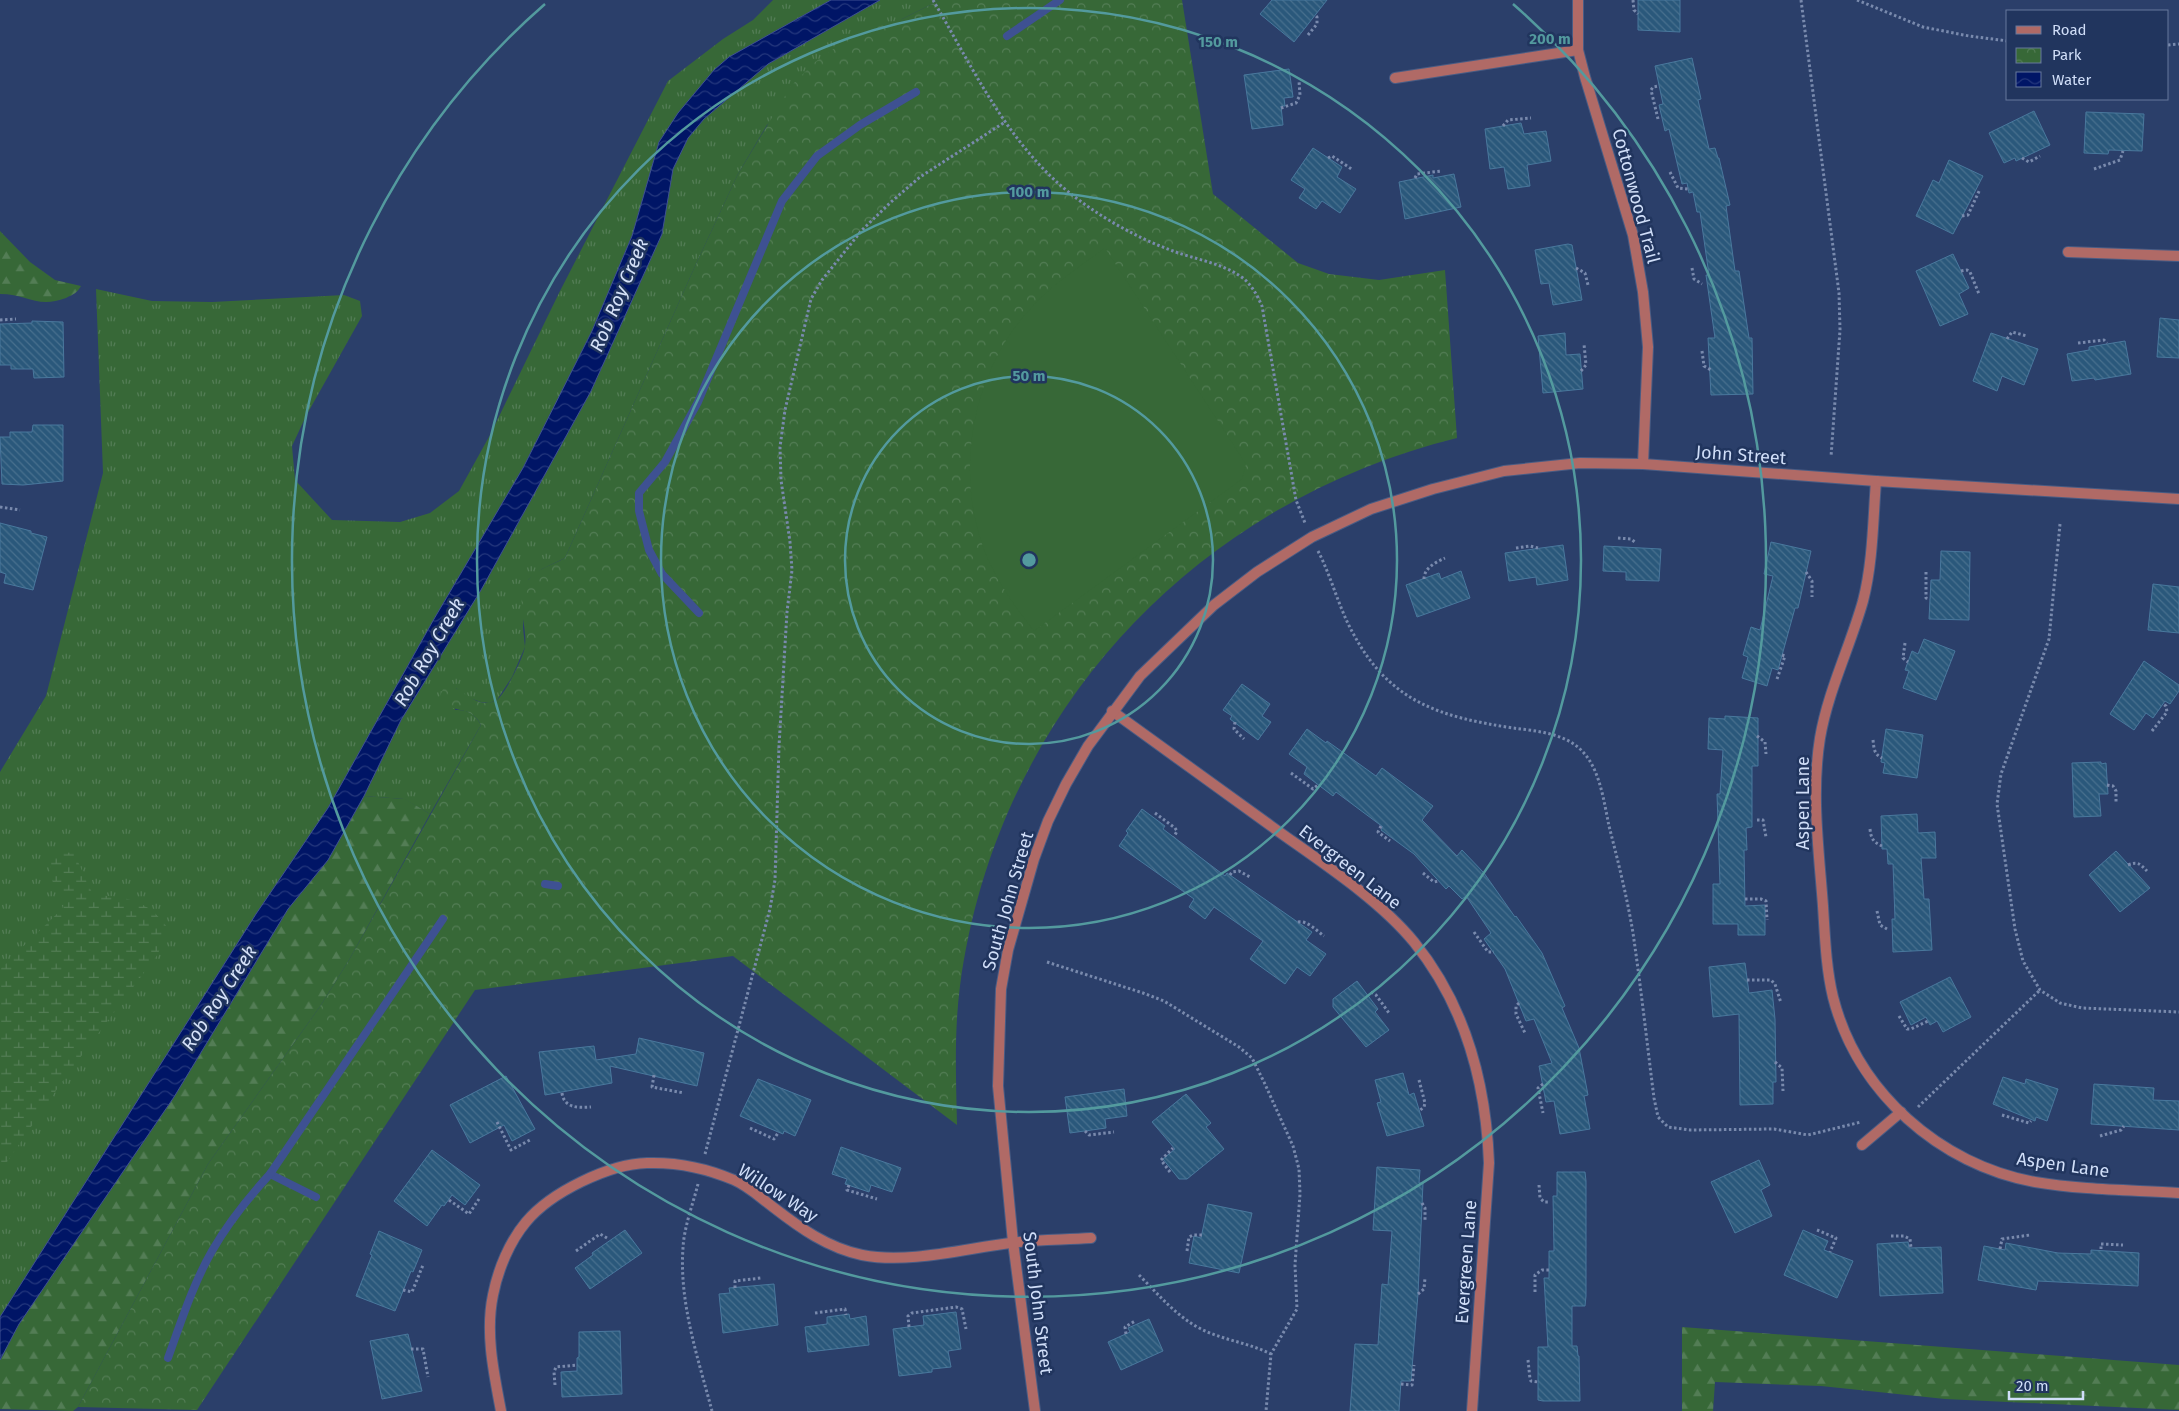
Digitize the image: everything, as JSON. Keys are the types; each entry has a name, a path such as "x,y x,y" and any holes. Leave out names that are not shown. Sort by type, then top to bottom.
{"street":[{"name":"Cottonwood Trail","path":"1578,0 1578,50 1633,235 1643,292 1648,347 1643,464"},
{"path":"1395,78 1578,50"},
{"path":"2068,252 2179,256"},
{"name":"John Street","path":"1312,537 1371,509 1433,489 1504,471 1580,463 1643,464 1876,481 2179,499"},
{"name":"Aspen Lane","path":"1876,481 1870,555 1863,600 1835,681 1820,738 1816,772 1816,814 1826,946 1833,996 1852,1046 1868,1073 1885,1096 1907,1119 1931,1139 1961,1158 1998,1172 2035,1182 2179,1193"},
{"name":"South John Street","path":"1035,1411 1013,1242 998,1086 1001,989 1008,950 1034,859 1048,821 1066,784 1112,711 1140,676 1214,605 1257,572 1312,537"},
{"name":"Evergreen Lane","path":"1112,711 1364,894 1414,941 1438,974 1470,1048 1479,1078 1487,1123 1487,1186 1472,1411"},
{"path":"1862,1145 1901,1112"},
{"name":"Willow Way","path":"501,1411 490,1337 493,1295 505,1255 526,1222 544,1205 558,1194 599,1173 645,1163 686,1165 702,1169 736,1181 759,1195 812,1235 849,1252 876,1257 908,1257 1013,1242"},
{"path":"1013,1242 1091,1238"}],"path":[{"path":"933,0 1005,122 1030,154 1059,183 1090,208 1131,232 1155,244 1240,276 1254,290 1262,306 1296,500 1302,518"},
{"path":"1633,0 1634,10 1638,14"},
{"path":"1801,0 1801,14 1838,293 1840,330 1831,457"},
{"path":"1857,0 1923,27 2006,41"},
{"path":"1308,35 1317,24 1317,17 1315,15"},
{"path":"1281,108 1296,103 1300,95 1299,82"},
{"path":"1658,119 1652,90 1653,87 1659,86"},
{"path":"1503,126 1508,120 1532,118"},
{"path":"705,1156 770,909 775,880 779,746 787,612 792,570 781,480 780,447 786,410 811,299 822,280 862,230 891,202 920,177 1005,122"},
{"path":"2094,169 2120,160 2123,151"},
{"path":"1328,158 1332,156 1353,170"},
{"path":"2022,158 2029,162 2040,156"},
{"path":"1415,178 1417,174 1441,171"},
{"path":"1670,172 1678,188 1688,189"},
{"path":"1962,216 1968,215 1980,190"},
{"path":"1576,268 1585,273 1588,285"},
{"path":"1692,268 1694,280 1702,284"},
{"path":"1961,271 1967,270 1970,272 1979,294"},
{"path":"0,320 16,319"},
{"path":"2007,339 2012,332 2027,336"},
{"path":"2078,343 2104,340 2107,343"},
{"path":"1581,372 1586,365 1584,344"},
{"path":"1702,351 1704,366 1711,370"},
{"path":"0,507 20,510"},
{"path":"2060,524 2049,639 2001,774 1997,804 2015,929 2023,961 2040,990 2060,1003 2082,1008 2179,1012"},
{"path":"1618,538 1632,539 1636,543"},
{"path":"1516,548 1530,546 1538,548"},
{"path":"1321,556 1353,634 1369,660 1413,700 1441,713 1471,721 1547,733 1569,741 1583,752 1595,772 1625,889 1633,933 1658,1117 1668,1127 1690,1130 1774,1130 1808,1135"},
{"path":"1424,579 1424,572 1445,558"},
{"path":"1806,572 1812,580 1812,597"},
{"path":"1926,572 1925,594 1926,598 1930,599"},
{"path":"1905,643 1903,658 1908,662"},
{"path":"1777,679 1785,656 1782,655"},
{"path":"2152,731 2167,712 2166,706 2163,704"},
{"path":"1235,722 1234,729 1244,739"},
{"path":"1757,736 1765,742 1766,754"},
{"path":"1873,740 1876,755 1882,758"},
{"path":"1291,773 1313,789 1318,785"},
{"path":"2107,785 2113,786 2116,791 2116,803"},
{"path":"1155,813 1175,828 1177,831 1174,837"},
{"path":"1757,820 1763,820 1766,837"},
{"path":"1381,826 1378,832 1390,841"},
{"path":"1870,829 1871,837 1875,843 1882,846"},
{"path":"2128,865 2135,862 2140,863 2147,870"},
{"path":"1230,875 1232,872 1238,871 1250,878"},
{"path":"1423,873 1434,882 1439,881"},
{"path":"1745,899 1761,899 1766,901 1767,920"},
{"path":"1877,911 1880,924 1887,929"},
{"path":"1298,922 1303,922 1324,936"},
{"path":"1474,932 1488,952 1494,952"},
{"path":"1046,962 1164,1001 1238,1047 1252,1058 1293,1146 1299,1169 1300,1194 1295,1265 1297,1309 1271,1354 1266,1411"},
{"path":"1748,980 1771,980 1775,984 1781,1003"},
{"path":"1918,1107 2040,990"},
{"path":"1371,992 1376,995 1389,1013"},
{"path":"1519,1004 1515,1009 1525,1033"},
{"path":"1899,1016 1907,1029 1928,1021"},
{"path":"1775,1062 1782,1068 1783,1091"},
{"path":"654,1076 652,1087 684,1093"},
{"path":"1419,1080 1425,1103 1419,1111"},
{"path":"1542,1084 1538,1088 1542,1113"},
{"path":"562,1093 565,1102 569,1105 580,1108 591,1107"},
{"path":"2002,1115 2029,1123 2031,1121"},
{"path":"496,1122 511,1150 530,1140"},
{"path":"2100,1136 2121,1130 2124,1126"},
{"path":"750,1128 774,1139 778,1133"},
{"path":"1086,1131 1089,1135 1114,1132"},
{"path":"1170,1172 1161,1160 1173,1148"},
{"path":"698,1184 683,1246 682,1278 694,1342 712,1411"},
{"path":"849,1185 847,1190 877,1199"},
{"path":"1539,1186 1542,1201 1548,1202"},
{"path":"449,1200 469,1214 479,1199"},
{"path":"1422,1203 1425,1208 1425,1220"},
{"path":"1817,1230 1836,1238 1830,1252"},
{"path":"576,1251 600,1234 607,1238"},
{"path":"1187,1250 1190,1237 1202,1235"},
{"path":"2000,1249 2002,1240 2030,1235"},
{"path":"1891,1236 1904,1236 1910,1239 1911,1248"},
{"path":"2100,1249 2101,1244 2123,1245"},
{"path":"403,1290 412,1292 423,1265"},
{"path":"1535,1292 1536,1275 1542,1270 1549,1270"},
{"path":"1139,1275 1178,1314 1202,1329 1251,1345 1271,1354"},
{"path":"735,1288 735,1281 761,1278"},
{"path":"1418,1294 1424,1288 1425,1278"},
{"path":"909,1327 908,1316 912,1313 956,1307 964,1312 966,1330"},
{"path":"815,1313 845,1309 846,1315"},
{"path":"1126,1334 1125,1327 1135,1321"},
{"path":"411,1349 423,1349 428,1377"},
{"path":"1528,1360 1530,1379 1538,1382"},
{"path":"555,1385 554,1372 556,1367 577,1365"},
{"path":"1401,1384 1412,1385 1414,1366"}],"green space":[{"path":"773,0 831,0 729,57 714,70 678,113 659,142 632,236 592,331 523,468 434,619 328,808 256,914 0,1317 0,772 46,696 103,473 96,289 152,301 212,302 344,295 360,301 362,316 306,416 292,446 295,480 332,520 400,522 430,513 459,491 490,435 559,293 668,81 723,39 753,20"},
{"path":"880,0 940,0 902,19 767,125 738,174 696,264 565,558 542,569 529,579 523,593 525,647 512,677 497,700 489,703 467,697 456,688 455,710 464,710 471,713 481,725 430,814 404,799 364,796 401,720 481,590 591,391 662,234 673,169 688,138 704,119 768,64"},
{"path":"940,0 1182,0 1213,194 1298,263 1329,274 1379,280 1445,270 1457,438 1361,469 1273,513 1193,568 1123,635 1063,711 1016,795 981,887 958,1003 956,1056 957,1125 733,956 475,990 197,1410 78,1407 208,1164 321,1005 349,960 481,725 468,712 452,708 441,702 440,696 443,689 452,686 476,701 490,703 497,700 505,691 514,675 525,646 521,604 524,587 536,572 565,558 738,174 791,86 815,62 855,34 902,19"},
{"path":"0,231 30,262 55,280 81,286 80,288 66,298 47,302 0,294"},
{"path":"1105,248 1246,464 1242,479 1034,631 1014,605 997,577 987,557 977,526 971,493 970,459 974,426 982,394 994,363 1010,334 1048,291"},
{"path":"364,796 405,799 430,814 349,960 321,1005 208,1164 78,1407 73,1411 0,1409 0,1360 19,1324 174,1097 288,909 328,860"},
{"path":"58,852 74,853 93,895 134,901 152,910 167,927 158,954 64,1079 0,1172 0,969 63,908 64,902 49,875 52,855"},
{"path":"1682,1327 2179,1365 2179,1410 1945,1399 1821,1386 1715,1382 1713,1411 1682,1411"}],"water":[{"name":"Rob Roy Creek","path":"831,0 880,0 768,64 704,119 688,138 673,169 662,234 591,391 481,590 401,720 364,796 328,860 288,909 174,1097 19,1324 0,1360 0,1317 256,914 328,808 434,619 523,468 592,331 632,236 659,142 678,113 714,70 729,57"}],"building":[{"path":"1272,0 1327,0 1294,42 1260,14"},
{"path":"1638,0 1680,0 1680,32 1638,30"},
{"path":"1692,58 1701,99 1698,100 1709,149 1715,148 1719,158 1730,205 1726,206 1735,271 1739,271 1749,338 1752,338 1753,394 1711,395 1708,338 1715,338 1700,212 1697,212 1693,192 1689,193 1687,183 1682,184 1669,129 1665,131 1659,105 1663,104 1655,66"},
{"path":"1289,69 1293,97 1284,98 1285,106 1281,106 1283,125 1252,129 1244,75"},
{"path":"2034,111 2050,145 2016,161 2015,158 2004,163 1989,133"},
{"path":"2086,112 2144,114 2142,151 2109,150 2108,154 2084,153"},
{"path":"1521,123 1524,134 1546,131 1551,161 1527,165 1530,186 1508,189 1504,167 1490,169 1485,129"},
{"path":"1313,148 1342,167 1337,177 1356,189 1340,213 1322,201 1316,209 1299,198 1305,189 1291,180"},
{"path":"1949,160 1983,176 1953,234 1916,216 1933,180 1939,183"},
{"path":"1454,174 1461,207 1405,219 1399,182 1433,175 1433,178"},
{"path":"1568,244 1572,245 1582,300 1553,305 1549,283 1541,284 1535,250"},
{"path":"1953,254 1969,288 1959,294 1968,314 1940,326 1916,271"},
{"path":"2160,318 2179,320 2179,358 2157,357"},
{"path":"32,321 63,322 64,377 34,378 33,369 11,369 11,365 0,365 0,324 32,323"},
{"path":"1565,333 1566,355 1580,354 1583,389 1543,393 1538,336"},
{"path":"1991,333 2038,349 2024,385 2002,376 1997,391 1973,381"},
{"path":"2125,341 2131,374 2095,380 2094,378 2072,381 2067,354 2089,350 2089,347"},
{"path":"33,425 63,425 63,481 23,485 2,484 0,437 10,437 10,432 32,432"},
{"path":"0,523 47,537 33,590 4,583 6,574 0,572"},
{"path":"1771,542 1811,551 1798,608 1795,608 1778,670 1772,668 1767,686 1742,678 1748,657 1743,655 1751,627 1760,630 1773,576 1764,574"},
{"path":"1563,545 1568,580 1537,585 1536,577 1509,581 1505,553"},
{"path":"1604,546 1661,549 1659,581 1626,580 1626,572 1603,571"},
{"path":"1941,551 1970,552 1969,620 1929,619 1931,580 1940,580"},
{"path":"1461,571 1470,598 1417,617 1406,585 1439,573 1441,579"},
{"path":"2153,584 2179,587 2179,633 2148,630"},
{"path":"1924,639 1955,651 1936,700 1903,688 1909,671 1905,670 1912,651 1918,654"},
{"path":"2144,661 2179,685 2179,691 2170,704 2165,701 2153,718 2146,713 2134,730 2110,714"},
{"path":"1242,684 1270,704 1262,716 1271,722 1258,740 1230,719 1232,716 1223,710"},
{"path":"1725,716 1758,718 1758,766 1752,766 1752,827 1746,828 1747,850 1744,850 1745,906 1765,905 1765,935 1738,935 1738,924 1713,924 1713,884 1720,884 1717,794 1720,794 1723,750 1708,749 1709,718 1725,719"},
{"path":"1307,729 1376,776 1382,768 1433,806 1422,820 1457,856 1462,850 1484,873 1516,916 1542,953 1565,1006 1562,1008 1579,1048 1588,1095 1584,1096 1590,1129 1560,1134 1554,1101 1546,1102 1539,1066 1552,1063 1534,1019 1526,1021 1505,969 1484,939 1491,933 1466,896 1462,899 1449,886 1446,889 1414,854 1381,830 1383,827 1336,792 1333,796 1304,774 1307,767 1289,754"},
{"path":"1886,729 1923,735 1917,778 1883,773 1885,763 1881,762"},
{"path":"2101,762 2101,764 2106,763 2108,794 2099,794 2101,816 2074,817 2072,763"},
{"path":"1142,809 1165,826 1163,829 1225,876 1227,873 1312,932 1306,940 1326,954 1310,976 1297,967 1285,984 1250,959 1263,941 1214,907 1205,919 1189,907 1194,899 1119,846 1128,833 1126,831"},
{"path":"1917,814 1918,833 1935,832 1936,858 1921,858 1924,899 1929,899 1932,950 1893,952 1892,919 1895,919 1893,864 1888,864 1887,849 1882,849 1881,816"},
{"path":"2116,851 2150,888 2120,912 2089,875"},
{"path":"1745,963 1749,993 1772,990 1775,1019 1776,1082 1773,1082 1773,1104 1740,1105 1739,1014 1713,1017 1709,967"},
{"path":"1950,977 1971,1017 1943,1032 1937,1021 1930,1025 1926,1017 1911,1025 1900,1002"},
{"path":"1357,981 1378,1009 1375,1012 1389,1030 1366,1047 1333,1007 1333,999"},
{"path":"639,1038 704,1053 697,1086 610,1066 612,1083 545,1095 539,1052 594,1046 596,1060 636,1054"},
{"path":"1403,1073 1409,1095 1414,1093 1424,1126 1387,1136 1377,1103 1381,1102 1375,1080"},
{"path":"506,1076 535,1129 512,1141 504,1125 470,1143 450,1105"},
{"path":"2003,1077 2025,1084 2026,1079 2058,1089 2047,1121 2036,1117 2035,1121 1993,1104"},
{"path":"758,1079 811,1100 795,1136 784,1131 783,1134 740,1116"},
{"path":"2094,1084 2154,1088 2153,1100 2179,1101 2179,1130 2091,1124"},
{"path":"1124,1089 1127,1116 1105,1119 1106,1128 1070,1133 1065,1097"},
{"path":"1186,1094 1211,1123 1206,1127 1224,1149 1187,1179 1179,1179 1163,1159 1175,1149 1152,1122"},
{"path":"841,1147 901,1168 892,1192 871,1185 869,1192 845,1184 847,1179 832,1174"},
{"path":"432,1150 480,1185 465,1205 452,1195 444,1206 442,1205 427,1226 394,1201"},
{"path":"1759,1160 1770,1185 1761,1190 1772,1216 1735,1233 1711,1182"},
{"path":"1377,1167 1420,1170 1419,1183 1423,1183 1418,1294 1411,1381 1401,1381 1399,1411 1350,1411 1355,1344 1378,1345 1382,1284 1388,1285 1392,1231 1373,1230"},
{"path":"1557,1172 1585,1172 1586,1181 1585,1306 1572,1306 1572,1346 1577,1346 1579,1356 1580,1401 1538,1400 1538,1347 1548,1347 1544,1278 1549,1278 1549,1251 1554,1251 1553,1196 1557,1196"},
{"path":"1208,1204 1252,1213 1239,1273 1189,1263 1194,1236 1201,1238"},
{"path":"625,1230 642,1253 590,1289 575,1268 593,1255 592,1253"},
{"path":"1803,1230 1828,1241 1824,1250 1853,1261 1837,1298 1784,1275"},
{"path":"379,1231 422,1250 413,1272 411,1271 395,1311 356,1296"},
{"path":"1908,1242 1909,1248 1941,1247 1943,1293 1880,1296 1877,1244"},
{"path":"2006,1243 2058,1253 2091,1254 2091,1250 2139,1253 2138,1286 2038,1281 2036,1290 1978,1280 1984,1246 2005,1250"},
{"path":"774,1284 778,1325 723,1333 719,1294 730,1293 729,1288"},
{"path":"956,1312 961,1349 948,1351 951,1367 932,1369 932,1372 899,1376 893,1329 924,1325 923,1316"},
{"path":"849,1314 850,1319 866,1316 869,1345 808,1352 805,1327 827,1324 827,1317"},
{"path":"1149,1319 1163,1351 1121,1370 1108,1342 1130,1332 1128,1328"},
{"path":"620,1331 622,1394 562,1397 561,1372 577,1371 579,1332"},
{"path":"408,1334 422,1391 382,1399 370,1341"}],"waterway":[{"path":"1007,36 1060,0"},
{"path":"699,613 662,574 649,550 639,511 639,493 665,462 698,402 782,201 817,156 860,125 916,92"},
{"path":"545,884 558,886"},
{"path":"168,1358 193,1290 218,1241 239,1211 270,1174 443,919"},
{"path":"270,1174 316,1197"}]}
